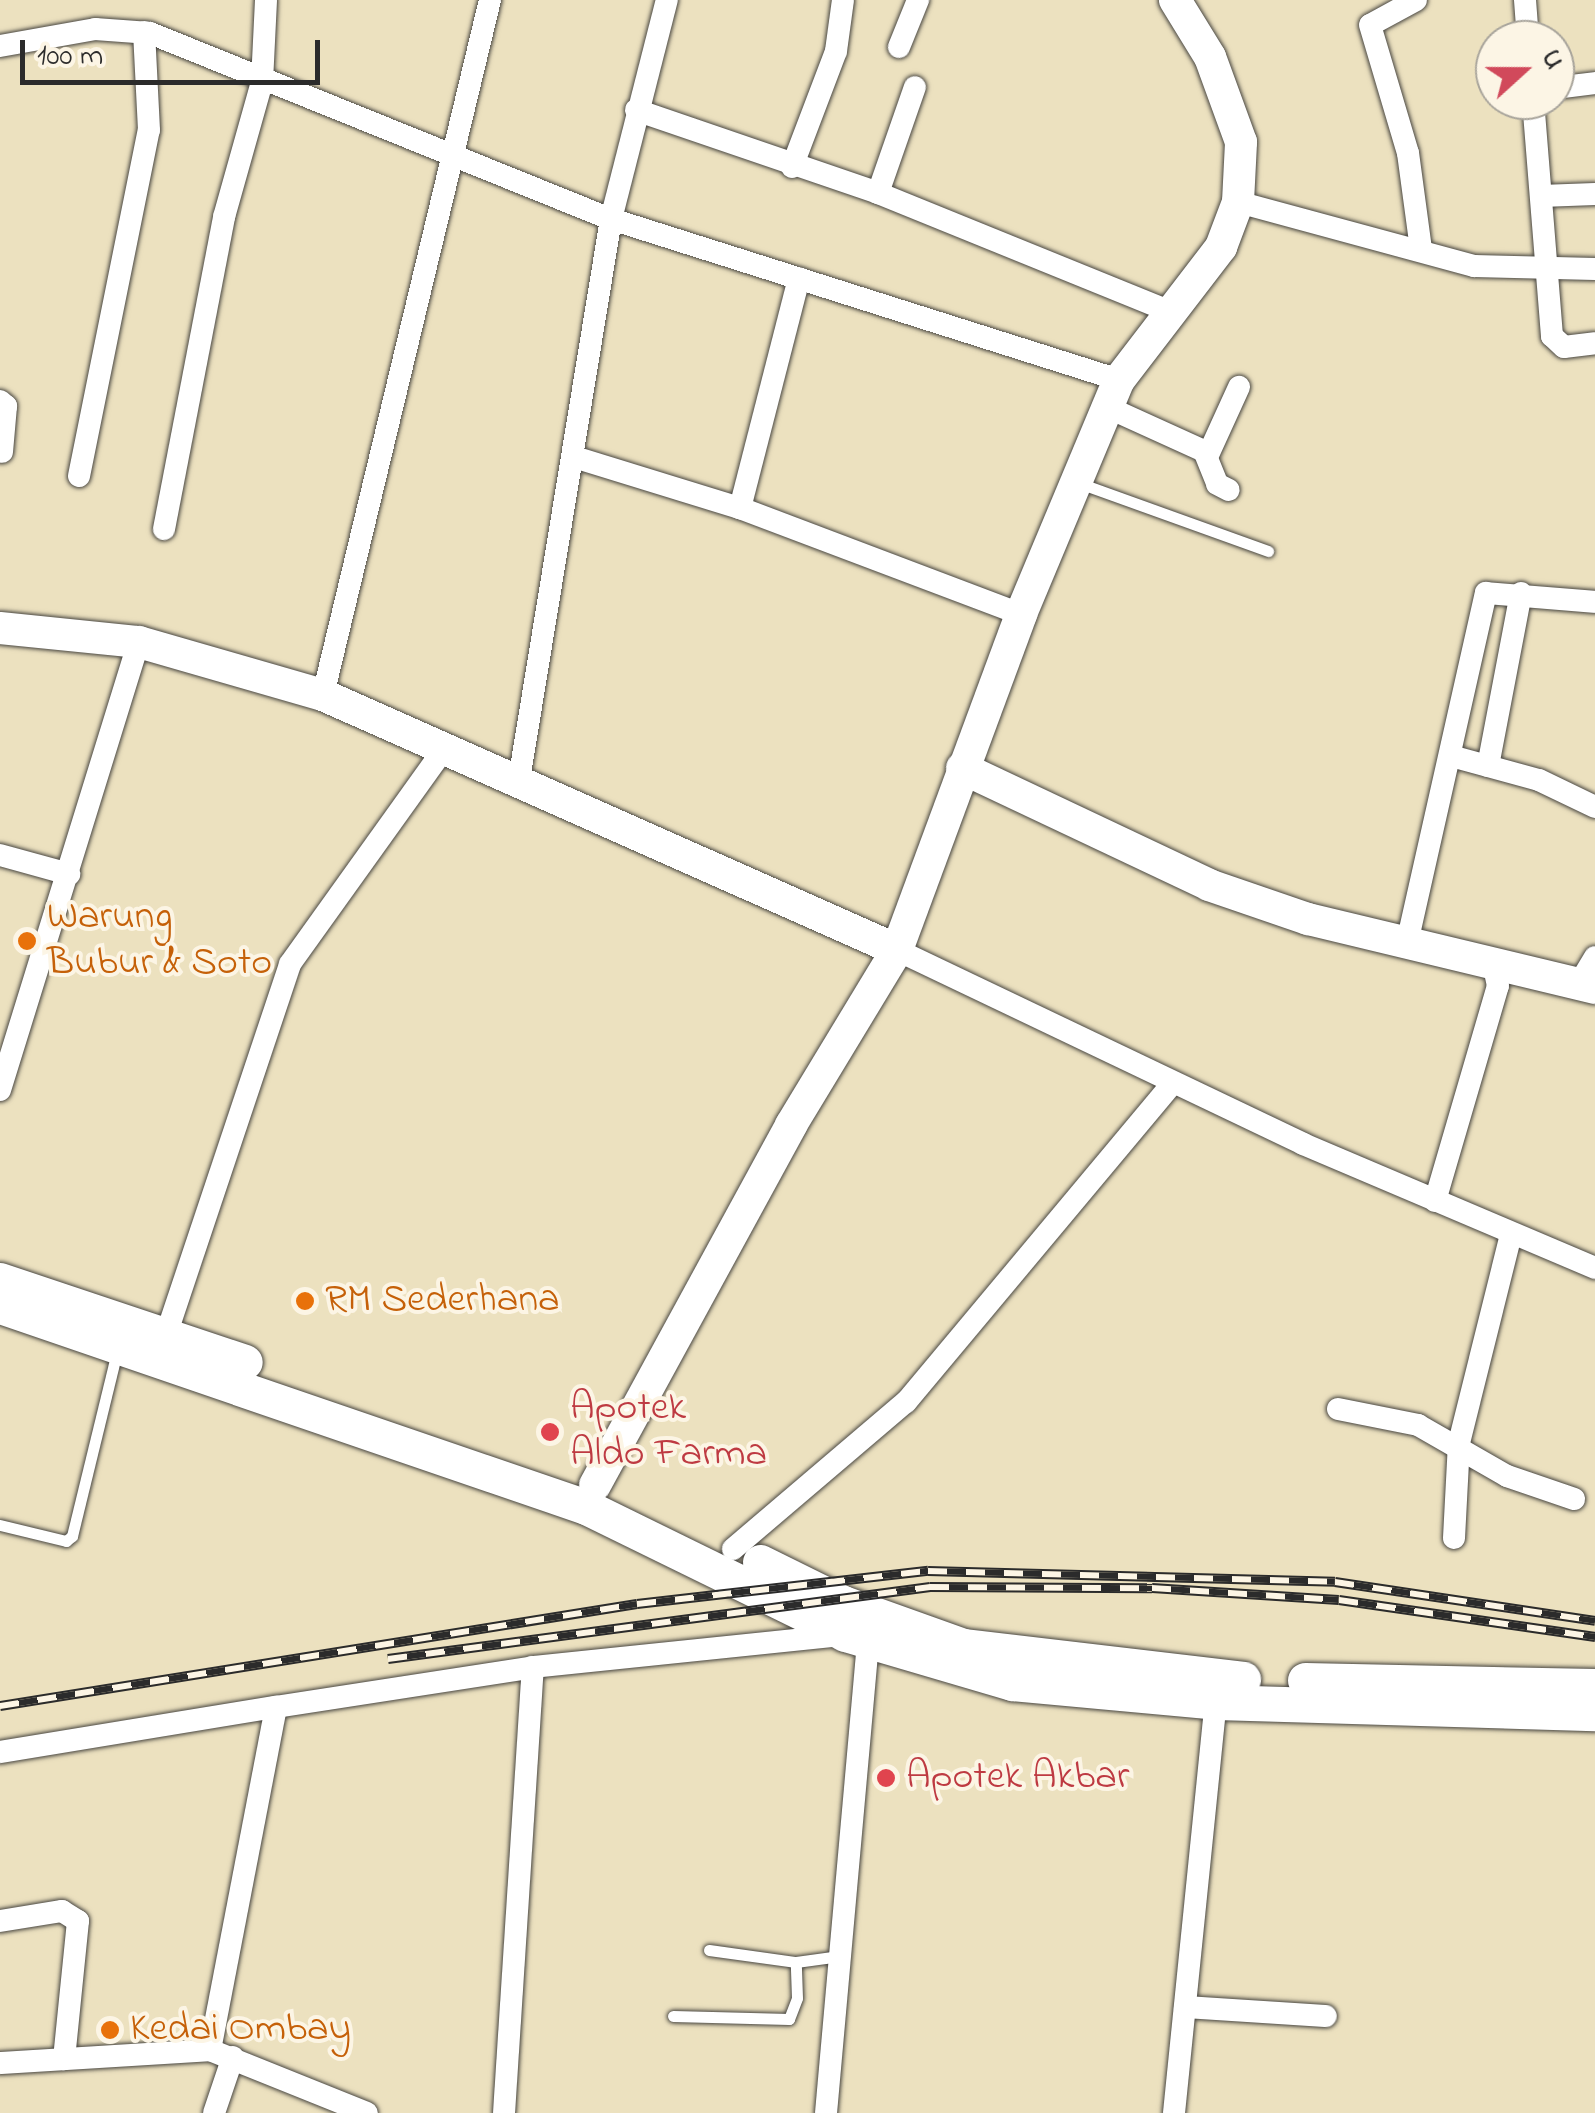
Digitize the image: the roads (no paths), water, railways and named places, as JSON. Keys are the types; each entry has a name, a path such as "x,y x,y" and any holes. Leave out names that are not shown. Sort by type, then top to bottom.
{"main road":[{"path":"0,1280 166,1334 595,1486 843,1603 964,1646 1217,1690 1595,1686"},
{"path":"0,1306 586,1506 857,1639 1012,1684 1217,1690 1595,1713"}],"street":[{"path":"164,529 224,217 262,82 266,0"},
{"path":"323,695 490,0"},
{"path":"518,786 611,219 666,0"},
{"path":"792,166 836,52 842,0"},
{"path":"595,1486 791,1125 897,950 962,786 962,768 1021,614 1113,394 1168,310 1221,248 1238,202 1243,166 1231,108 1175,0"},
{"path":"1416,0 1370,25 1412,168 1421,249"},
{"path":"899,47 913,1"},
{"path":"0,46 95,29 144,32 611,219 798,278 1113,394 1208,455"},
{"path":"79,476 148,130 144,32"},
{"path":"878,193 915,87"},
{"path":"636,110 878,193 1168,310"},
{"path":"1535,120 1554,342 1595,343"},
{"path":"1541,196 1595,194"},
{"path":"1238,202 1474,266 1548,272 1595,269"},
{"path":"740,508 798,278"},
{"path":"1229,490 1213,478 1208,455 1239,388"},
{"path":"0,402 6,406 2,452"},
{"path":"574,457 740,508 1021,614"},
{"path":"1407,943 1484,598 1494,590 1595,602"},
{"path":"1488,766 1521,594"},
{"path":"0,628 139,642 323,695 518,786 897,950 1172,1084 1435,1202 1595,1268"},
{"path":"0,1090 139,642"},
{"path":"166,1334 290,964 442,752"},
{"path":"1450,756 1540,780 1595,807"},
{"path":"962,768 1208,884 1407,943 1494,963 1590,976"},
{"path":"0,855 69,874"},
{"path":"1435,1202 1498,986 1494,963"},
{"path":"733,1548 906,1402 1172,1084"},
{"path":"1454,1538 1459,1444 1511,1234"},
{"path":"1338,1409 1418,1425 1459,1444 1507,1476 1574,1500"},
{"path":"0,1752 533,1667 857,1639 840,1956 826,2113"},
{"path":"504,2113 533,1667"},
{"path":"1174,2113 1217,1690"},
{"path":"214,2113 276,1707"},
{"path":"0,1921 62,1911 78,1921 64,2059"},
{"path":"1185,2007 1326,2016"},
{"path":"0,2063 221,2053 367,2113"}],"lane":[{"path":"1075,482 1268,552"},
{"path":"0,1525 71,1538 118,1345"},
{"path":"709,1950 796,1962 840,1956"},
{"path":"673,2016 790,2019 798,1998 796,1962"}],"railway":[{"path":"0,1706 637,1604 928,1571 1335,1582 1595,1621"},
{"path":"388,1659 930,1587 1152,1588 1339,1600 1595,1637"}],"place":[{"name":"Warung Bubur & Soto","path":"27,941"},
{"name":"RM Sederhana","path":"305,1301"},
{"name":"Apotek Aldo Farma","path":"550,1432"},
{"name":"Apotek Akbar","path":"886,1778"},
{"name":"Kedai Ombay","path":"110,2030"}]}
